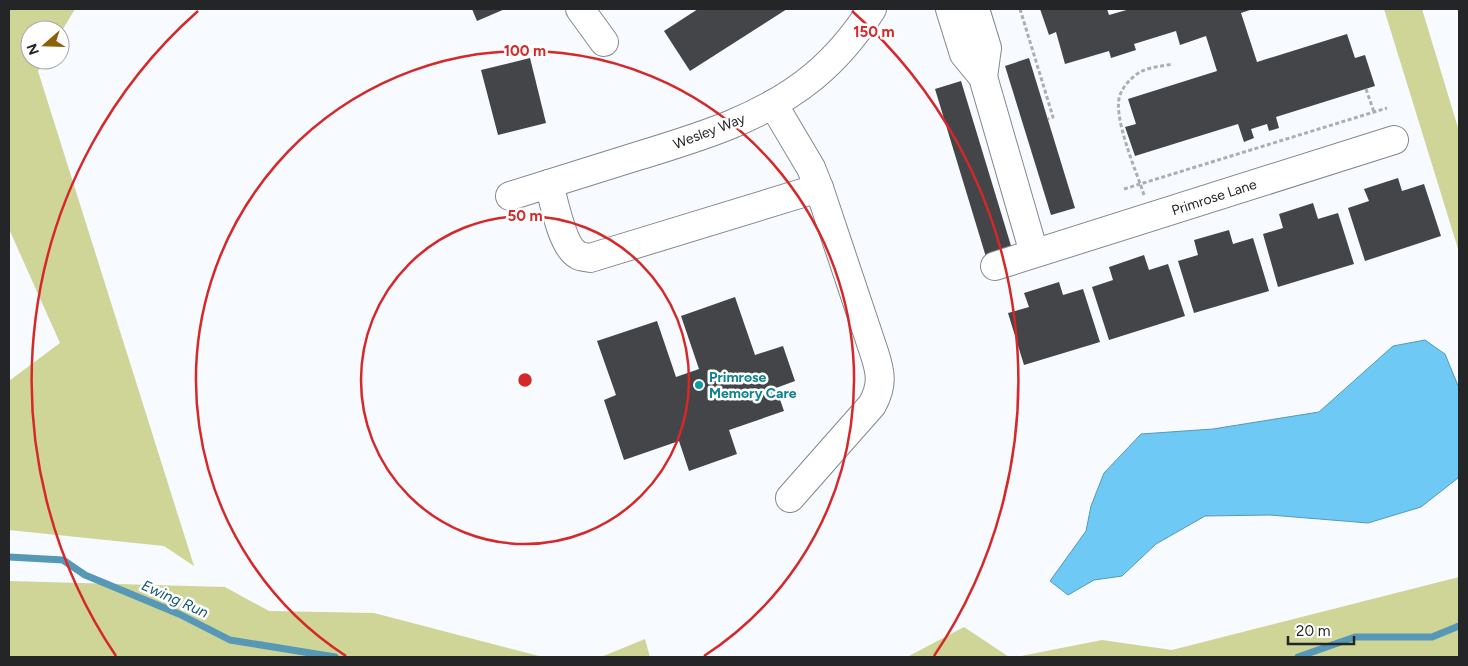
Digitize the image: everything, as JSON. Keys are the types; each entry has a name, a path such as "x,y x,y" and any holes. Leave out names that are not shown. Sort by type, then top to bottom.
{"street":[{"path":"580,9 604,42"},
{"name":"Wesley Way","path":"510,196 694,138 736,122 773,104 812,78 840,52 872,9"},
{"path":"950,9 964,54 983,78 1034,254"},
{"path":"975,9 987,48 983,78"},
{"path":"773,104 811,168 820,188 874,352 881,380 878,394 872,405 790,498"},
{"name":"Primrose Lane","path":"995,266 1394,140"},
{"path":"549,184 570,248 578,256 590,258 820,188"}],"path":[{"path":"1020,9 1053,117 1048,119"},
{"path":"1152,217 1120,120 1118,102 1120,95 1130,80 1140,72 1173,64"},
{"path":"1366,89 1374,112"},
{"path":"1124,189 1387,108"}],"green space":[{"path":"9,9 75,9 68,20 20,20 20,70 39,70 194,566 164,546 9,530 9,381 60,343 9,229"},
{"path":"1384,9 1422,9 1459,131 1459,252"},
{"path":"1459,577 1459,657 1016,657 1102,640 1172,650"},
{"path":"9,581 225,587 269,611 374,613 543,657 9,657"},
{"path":"964,627 1009,657 907,657"},
{"path":"645,639 650,657 601,657"}],"water":[{"path":"1425,340 1445,354 1459,388 1459,474 1458,478 1421,507 1368,523 1270,515 1205,516 1156,544 1122,576 1094,580 1068,595 1050,581 1086,531 1091,506 1104,473 1141,434 1213,429 1319,412 1393,346"}],"building":[{"path":"472,9 505,9 477,21"},
{"path":"698,9 787,9 690,71 664,31"},
{"path":"1040,9 1107,9 1109,15 1130,9 1253,9 1241,13 1257,62 1347,34 1355,58 1365,55 1375,86 1276,117 1279,128 1269,131 1267,124 1251,129 1254,138 1244,142 1238,124 1135,156 1125,127 1136,124 1128,99 1217,71 1206,36 1180,45 1176,31 1134,44 1136,50 1111,58 1109,51 1065,64 1056,32 1049,35"},
{"path":"530,58 546,123 498,135 481,70"},
{"path":"1029,58 1075,208 1051,215 1005,66"},
{"path":"961,81 1012,249 986,257 935,89"},
{"path":"1398,178 1402,191 1424,184 1441,236 1365,261 1348,208 1369,201 1364,189"},
{"path":"1313,203 1318,219 1338,213 1354,264 1278,287 1263,234 1283,228 1279,214"},
{"path":"1229,230 1233,244 1253,238 1269,291 1194,313 1178,261 1198,255 1194,240"},
{"path":"1144,255 1149,270 1168,264 1185,316 1109,340 1092,287 1113,280 1109,267"},
{"path":"1059,282 1063,295 1083,289 1100,342 1024,365 1008,313 1029,307 1024,293"},
{"name":"Primrose Memory Care","path":"735,297 755,355 783,346 795,381 776,388 784,411 729,430 737,454 689,471 679,441 624,460 604,400 616,395 597,341 657,321 676,377 699,369 681,316"}],"waterway":[{"name":"Ewing Run","path":"9,557 63,560 85,575 179,614 230,640 335,657"},
{"name":"Ewing Run","path":"1298,657 1355,637 1432,637 1459,626"}],"place":[{"name":"Primrose Memory Care","path":"699,385"}]}
